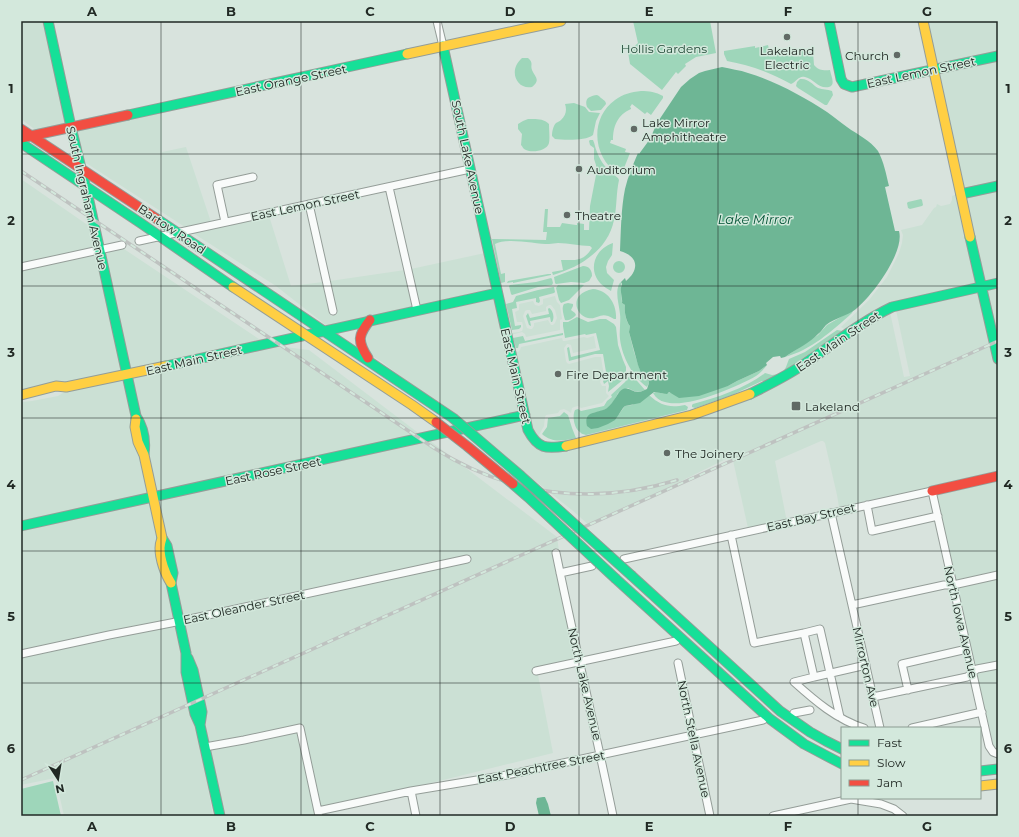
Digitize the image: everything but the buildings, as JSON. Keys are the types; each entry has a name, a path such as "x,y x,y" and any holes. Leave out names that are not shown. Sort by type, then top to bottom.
{"street":[{"name":"South Ingraham Avenue","path":"48,21 71,127 86,186 136,416 135,427 138,442 144,455 162,538 160,548 161,553 166,575 171,582 180,621 186,653 187,676 195,714 200,725 220,816"},
{"name":"South Lake Avenue","path":"437,21 497,292"},
{"name":"East Orange Street","path":"21,138 561,21"},
{"name":"East Lemon Street","path":"829,21 841,79 844,84 852,87 998,56"},
{"path":"924,21 981,287 998,359"},
{"name":"Bartow Road","path":"21,129 453,418 517,471 780,711 818,737 841,748"},
{"name":"Bartow Road","path":"21,144 86,186 236,289 436,422 528,497 770,719 804,744 841,763"},
{"name":"East Lemon Street","path":"139,241 389,188 470,169"},
{"path":"225,222 217,185 252,177"},
{"path":"961,194 998,186"},
{"path":"389,188 417,310"},
{"path":"309,204 333,312"},
{"path":"21,267 122,245"},
{"name":"East Main Street","path":"21,397 32,398 57,393 66,387 186,362 497,292 528,430 532,438 540,446 565,446 697,413 742,397 803,365 879,312 892,307 998,283"},
{"path":"370,320 359,338 363,351 371,362"},
{"name":"East Rose Street","path":"21,526 525,415"},
{"name":"East Bay Street","path":"624,559 998,476"},
{"name":"North Iowa Avenue","path":"932,491 989,746 995,753"},
{"path":"866,505 872,531 938,516"},
{"name":"Mirrorton Ave","path":"831,513 880,727"},
{"path":"731,535 754,643 820,629 840,717"},
{"name":"North Lake Avenue","path":"556,553 613,816"},
{"name":"East Oleander Street","path":"21,654 467,559"},
{"path":"560,573 592,566"},
{"path":"852,605 944,584 953,584 998,575"},
{"path":"804,633 814,677"},
{"path":"536,671 676,641"},
{"path":"908,690 902,664 967,649"},
{"name":"North Stella Avenue","path":"678,663 710,816"},
{"path":"873,697 967,677 977,669 998,665"},
{"path":"860,727 853,725 840,717 810,696 794,682 866,666"},
{"path":"794,714 810,710"},
{"path":"916,727 982,712"},
{"name":"East Peachtree Street","path":"319,814 411,790 507,775 763,720"},
{"path":"205,747 300,728 319,814"},
{"path":"981,771 998,769"},
{"path":"981,786 998,784"},
{"path":"411,790 416,816"},
{"path":"773,816 807,813 851,799 881,804 894,809 903,816"}],"shaded area":[{"path":"21,21 45,21 67,124 37,131 21,119"},
{"path":"927,21 998,21 998,52 937,64"},
{"path":"998,59 998,182 965,190 938,72"},
{"path":"162,111 162,152 186,147 211,222 185,227 83,161 75,130"},
{"path":"21,179 92,228 96,247 21,263"},
{"path":"998,190 998,280 984,283 965,197"},
{"path":"958,194 977,284 889,304 846,330 841,327 869,300 887,277 899,253 902,243 903,235 901,230 922,225 937,204 941,206 950,204 952,196"},
{"path":"270,219 291,286 323,282 331,316 337,314 330,281 405,270 413,307 327,326 276,286 193,233 246,222"},
{"path":"124,249 262,341 129,370 103,253"},
{"path":"485,253 493,290 419,305 411,269"},
{"path":"97,255 122,371 21,391 21,271"},
{"path":"998,287 998,344 985,290"},
{"path":"979,291 998,373 998,472 839,507 825,443 821,441 775,461 786,517 788,519 748,528 732,456 590,526 474,430 522,419 536,447 722,409 890,312 904,377 910,376 896,310"},
{"path":"555,296 560,305 562,319 560,320 560,330 526,337 522,332 511,335 511,333 522,331 523,328 522,322 517,322 515,312 519,310 519,304 533,301 535,305 539,306 543,304 543,299","holes":["551,305 555,310 557,318 553,325 551,325 548,320 534,323 532,329 527,328 523,316 525,311 530,310 532,314 546,311 546,307"]},
{"path":"495,297 521,412 466,424 369,354 366,349 364,334 372,324"},
{"path":"594,336 596,348 573,353 571,345 567,344 564,348 566,361 569,364 595,357 601,357 604,376 600,382 602,386 606,386 606,393 609,396 602,403 581,408 578,406 574,407 572,408 571,413 564,409 560,410 558,413 546,415 544,426 539,435 543,440 548,442 541,442 534,436 515,351 518,352 521,347 562,338 563,341 565,341"},
{"path":"277,346 309,350 421,435 156,493 130,377"},
{"path":"124,378 149,494 21,522 21,402 58,396 66,391"},
{"path":"429,440 557,537 559,551 558,549 552,550 576,659 532,669 534,675 538,675 553,753 423,785 321,807 302,724 207,742 184,624 470,562 469,555 182,617 157,500"},
{"path":"998,480 998,571 955,580 936,494"},
{"path":"151,501 176,618 21,650 21,530"},
{"path":"998,579 998,661 975,666 957,587"},
{"path":"177,625 213,816 64,816 55,778 21,785 21,658"},
{"path":"998,668 998,750 994,748 977,674"},
{"path":"298,732 316,816 223,816 209,750"}],"green space":[{"name":"Hollis Gardens","path":"633,21 710,21 716,53 696,57 685,64 686,66 678,74 676,72 662,90 630,64 628,52 638,43"},
{"path":"768,45 770,53 777,51 778,55 804,48 805,53 813,52 814,65 821,70 830,70 832,80 831,86 822,87 808,78 803,77 791,84 760,70 727,61 724,54 724,51 755,46 755,48"},
{"path":"522,58 528,58 530,60 532,70 536,77 537,80 535,85 532,87 522,85 516,78 515,68"},
{"path":"800,79 808,80 818,88 832,91 833,95 827,105 798,88 796,86"},
{"path":"641,91 655,93 663,96 663,98 651,115 647,112 645,114 632,104 630,107 631,109 619,118 615,126 613,140 611,140 610,143 626,149 625,152 630,153 622,173 618,174 603,158 597,138 598,127 601,117 615,100 621,96"},
{"path":"597,95 606,104 601,110 591,111 587,107 586,101 590,97"},
{"path":"574,103 585,107 589,112 600,113 596,121 593,135 580,139 555,139 552,136 553,129 555,124 563,118 565,114 565,104"},
{"path":"528,119 542,120 549,124 549,143 548,146 542,150 529,151 524,149 521,145 522,134 518,129 518,124"},
{"path":"590,140 593,140 599,156 608,170 619,180 614,220 611,231 606,240 583,262 563,272 553,275 552,272 563,270 561,260 575,260 582,258 589,253 592,248 590,246 566,243 549,244 506,241 495,244 501,274 505,273 505,282 501,283 492,239 546,240 547,232 543,232 545,209 548,209 547,227 560,227 562,223 577,225 577,223 584,224 584,230 589,230 590,206 596,175 594,148 590,145"},
{"path":"921,199 922,206 910,209 908,208 908,202"},
{"path":"613,243 612,255 606,267 607,273 614,280 611,291 602,285 597,278 594,272 594,266 595,260 602,250"},
{"path":"617,261 621,261 625,267 621,273 617,273 613,269 613,265"},
{"path":"583,266 590,269 592,276 589,281 584,283 555,283 554,277"},
{"path":"548,274 551,275 507,283 508,281"},
{"path":"551,278 553,283 552,285 511,294 510,285 536,282"},
{"path":"621,282 622,303 625,305 627,322 630,326 629,332 641,373 649,381 647,387 637,378 629,366 621,346 620,317 617,295 619,284"},
{"path":"558,285 584,285 569,300 561,303 556,288"},
{"path":"554,287 555,292 539,297 539,303 536,302 536,298 516,302 517,308 512,309 515,326 521,325 521,327 519,329 512,330 506,304 513,302 516,296"},
{"path":"593,289 607,295 615,308 616,319 606,315 588,318 584,317 579,312 576,303 577,299 585,291"},
{"path":"564,304 573,304 571,310 576,315 570,320 565,320 563,308"},
{"path":"549,308 552,310 553,314 552,322 550,317 530,321 531,326 529,325 526,316 528,313 530,318 549,314"},
{"path":"853,310 852,313 821,339 804,350 785,357 818,335 827,325"},
{"path":"577,317 588,322 606,319 616,327 618,345 626,367 626,372 624,379 608,392 608,381 604,384 603,381 607,378 603,354 595,354 569,361 567,348 569,347 571,357 600,350 596,333 565,338 563,322 568,322"},
{"path":"837,330 843,331 797,362 797,364 783,372 789,359 805,352"},
{"path":"563,333 563,335 519,344 518,348 516,348 513,338 523,336 525,341"},
{"path":"767,365 757,375 747,381 698,400 674,403 665,402 658,399 653,393 671,393 728,386 759,371"},
{"path":"765,373 772,375 779,374 765,382 762,381 732,395 695,408 692,407 693,404 721,396 740,388"},
{"path":"631,374 645,390 636,392 628,388 618,393 614,401 608,407 602,411 593,413 619,414 625,406 632,405 649,395 662,404 670,406 685,405 688,407 687,410 586,435 580,433 574,422 575,410 578,409 581,411 604,406 612,397 611,395"},
{"path":"564,412 568,415 576,438 554,440 542,434 547,427 548,418 560,416"},
{"path":"53,781 61,816 21,816 21,789"}],"water":[{"name":"Lake Mirror","path":"722,67 758,76 789,90 827,112 875,147 882,159 887,177 889,186 885,187 895,231 899,231 900,240 897,250 886,273 863,303 856,309 826,325 811,340 785,357 773,357 766,363 767,365 759,371 728,386 699,396 679,398 669,392 667,394 654,392 640,403 625,406 615,420 598,428 591,429 587,426 586,421 589,415 607,408 623,389 640,392 647,389 649,383 649,381 641,373 638,365 629,332 630,326 627,321 625,305 622,303 621,282 625,278 626,281 634,272 635,268 634,260 626,253 620,251 621,220 625,189 629,175 638,153 639,154 650,139 657,123 681,87 699,73"},
{"path":"545,797 551,816 539,816 536,803 537,798"}],"railway":[{"path":"21,171 434,448 463,464 492,477 522,486 552,492 583,494 614,493 646,488 677,480"},
{"path":"21,780 998,341"}],"traffic: fast":[{"path":"48,21 136,419"},
{"path":"829,21 841,79 844,84 852,87 998,56"},
{"path":"443,46 528,430 535,441 543,446 566,446"},
{"path":"128,115 407,54"},
{"path":"21,143 233,287"},
{"path":"961,194 998,186"},
{"path":"157,219 453,418"},
{"path":"970,237 998,359"},
{"path":"750,394 791,372 858,327 892,307 998,283"},
{"path":"166,366 497,293"},
{"path":"21,526 525,415"},
{"path":"136,416 144,434 144,454"},
{"path":"453,418 521,476 632,576"},
{"path":"513,484 616,579"},
{"path":"162,538 167,546 173,573 171,583 186,653 186,672 195,714 200,725 220,816"},
{"path":"632,576 780,711 810,732 841,748"},
{"path":"616,579 770,719 804,744 841,763"},
{"path":"188,658 193,670 202,712 200,725"},
{"path":"981,771 998,769"}],"traffic: slow":[{"path":"407,54 561,21"},
{"path":"923,21 970,237"},
{"path":"233,287 436,422"},
{"path":"21,395 56,386 66,387 166,366"},
{"path":"566,446 692,415 750,394"},
{"path":"136,419 135,427 138,442 144,455 162,538 160,547 162,562 171,583"},
{"path":"981,786 998,784"}],"traffic: jam":[{"path":"21,138 128,115"},
{"path":"21,129 157,219"},
{"path":"368,358 362,347 360,338 363,330 370,320"},
{"path":"436,422 513,484"},
{"path":"932,491 998,476"}],"place":[{"name":"Lakeland Electric","path":"787,37"},
{"name":"Church","path":"897,55"},
{"name":"Lake Mirror Amphitheatre","path":"634,129"},
{"name":"Auditorium","path":"579,169"},
{"name":"Theatre","path":"567,215"},
{"name":"Fire Department","path":"558,374"},
{"name":"Lakeland","path":"796,406"},
{"name":"The Joinery","path":"667,453"}]}
